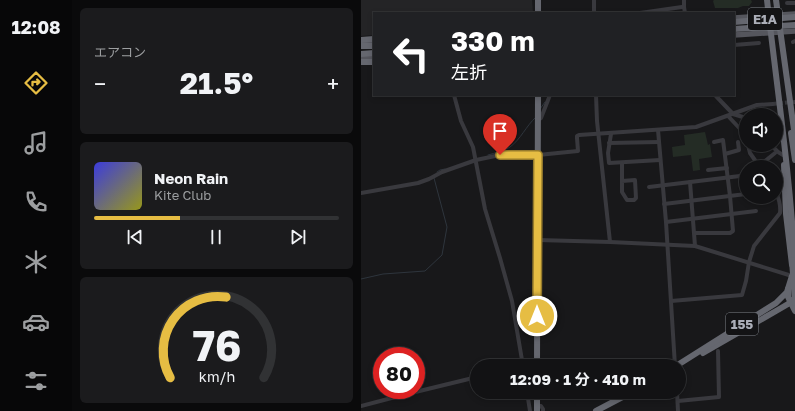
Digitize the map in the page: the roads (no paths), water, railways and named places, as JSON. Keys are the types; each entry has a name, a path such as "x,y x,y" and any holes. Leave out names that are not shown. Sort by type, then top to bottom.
{"highway":[{"path":"538,0 538,12"},
{"path":"767,0 785,132 795,229"},
{"path":"767,0 791,198 795,264"},
{"name":"155","path":"767,0 766,16 779,108"},
{"path":"776,0 780,32 793,103 795,137"},
{"name":"E1A","path":"735,22 795,17"},
{"name":"E1A","path":"735,29 795,25"},
{"path":"361,40 373,39"},
{"path":"361,46 373,46"},
{"path":"361,54 373,53"},
{"path":"361,62 373,62"},
{"path":"537,359 538,96"},
{"path":"793,103 791,125 795,160"},
{"path":"783,138 788,183 795,311"},
{"name":"155","path":"686,360 772,306 788,289 792,276 786,214 783,152"},
{"path":"788,289 788,294 794,301"},
{"name":"155","path":"686,363 794,301"},
{"path":"782,308 789,306 795,311"},
{"path":"596,411 619,399"},
{"path":"600,411 623,399"}],"main road":[{"path":"735,18 795,14"},
{"path":"735,35 795,31"},
{"path":"361,43 373,42"},
{"path":"361,58 373,57"}],"street":[{"path":"594,0 594,12"},
{"path":"662,12 685,11 684,0"},
{"path":"787,3 795,3"},
{"path":"735,45 759,43"},
{"path":"454,96 461,121 473,147 485,209 512,301 522,359"},
{"path":"538,120 541,118 550,96"},
{"path":"597,96 597,121 610,242"},
{"path":"716,96 739,126"},
{"path":"361,194 418,183 442,172 476,160 500,155 538,155 578,151 577,136 696,127 757,105 773,104"},
{"path":"731,115 739,117"},
{"path":"658,130 675,359"},
{"path":"611,134 609,143 609,163 660,160"},
{"path":"695,233 731,233 733,231 723,140 714,142"},
{"path":"609,143 659,142"},
{"path":"725,154 739,150 738,142"},
{"path":"778,152 783,156"},
{"path":"767,160 775,153"},
{"path":"622,163 621,192 627,200 634,200 636,198 635,180 622,181"},
{"path":"708,170 727,168"},
{"path":"649,187 739,176"},
{"path":"690,182 695,246"},
{"path":"664,204 739,195"},
{"path":"671,302 742,295 754,246 780,213 780,204"},
{"path":"666,222 756,210"},
{"path":"538,240 695,246 792,276"},
{"path":"678,411 678,401 719,397 718,351"},
{"path":"361,406 403,394 470,379"},
{"path":"528,399 530,411"},
{"path":"537,409 541,406 543,411"}],"waterway":[{"path":"540,109 545,102"},
{"path":"488,155 510,147 536,117"},
{"path":"437,172 445,169"},
{"path":"361,279 383,274 425,271 442,255 447,227 434,178"}],"tunnel":[{"path":"773,104 791,102"}]}
